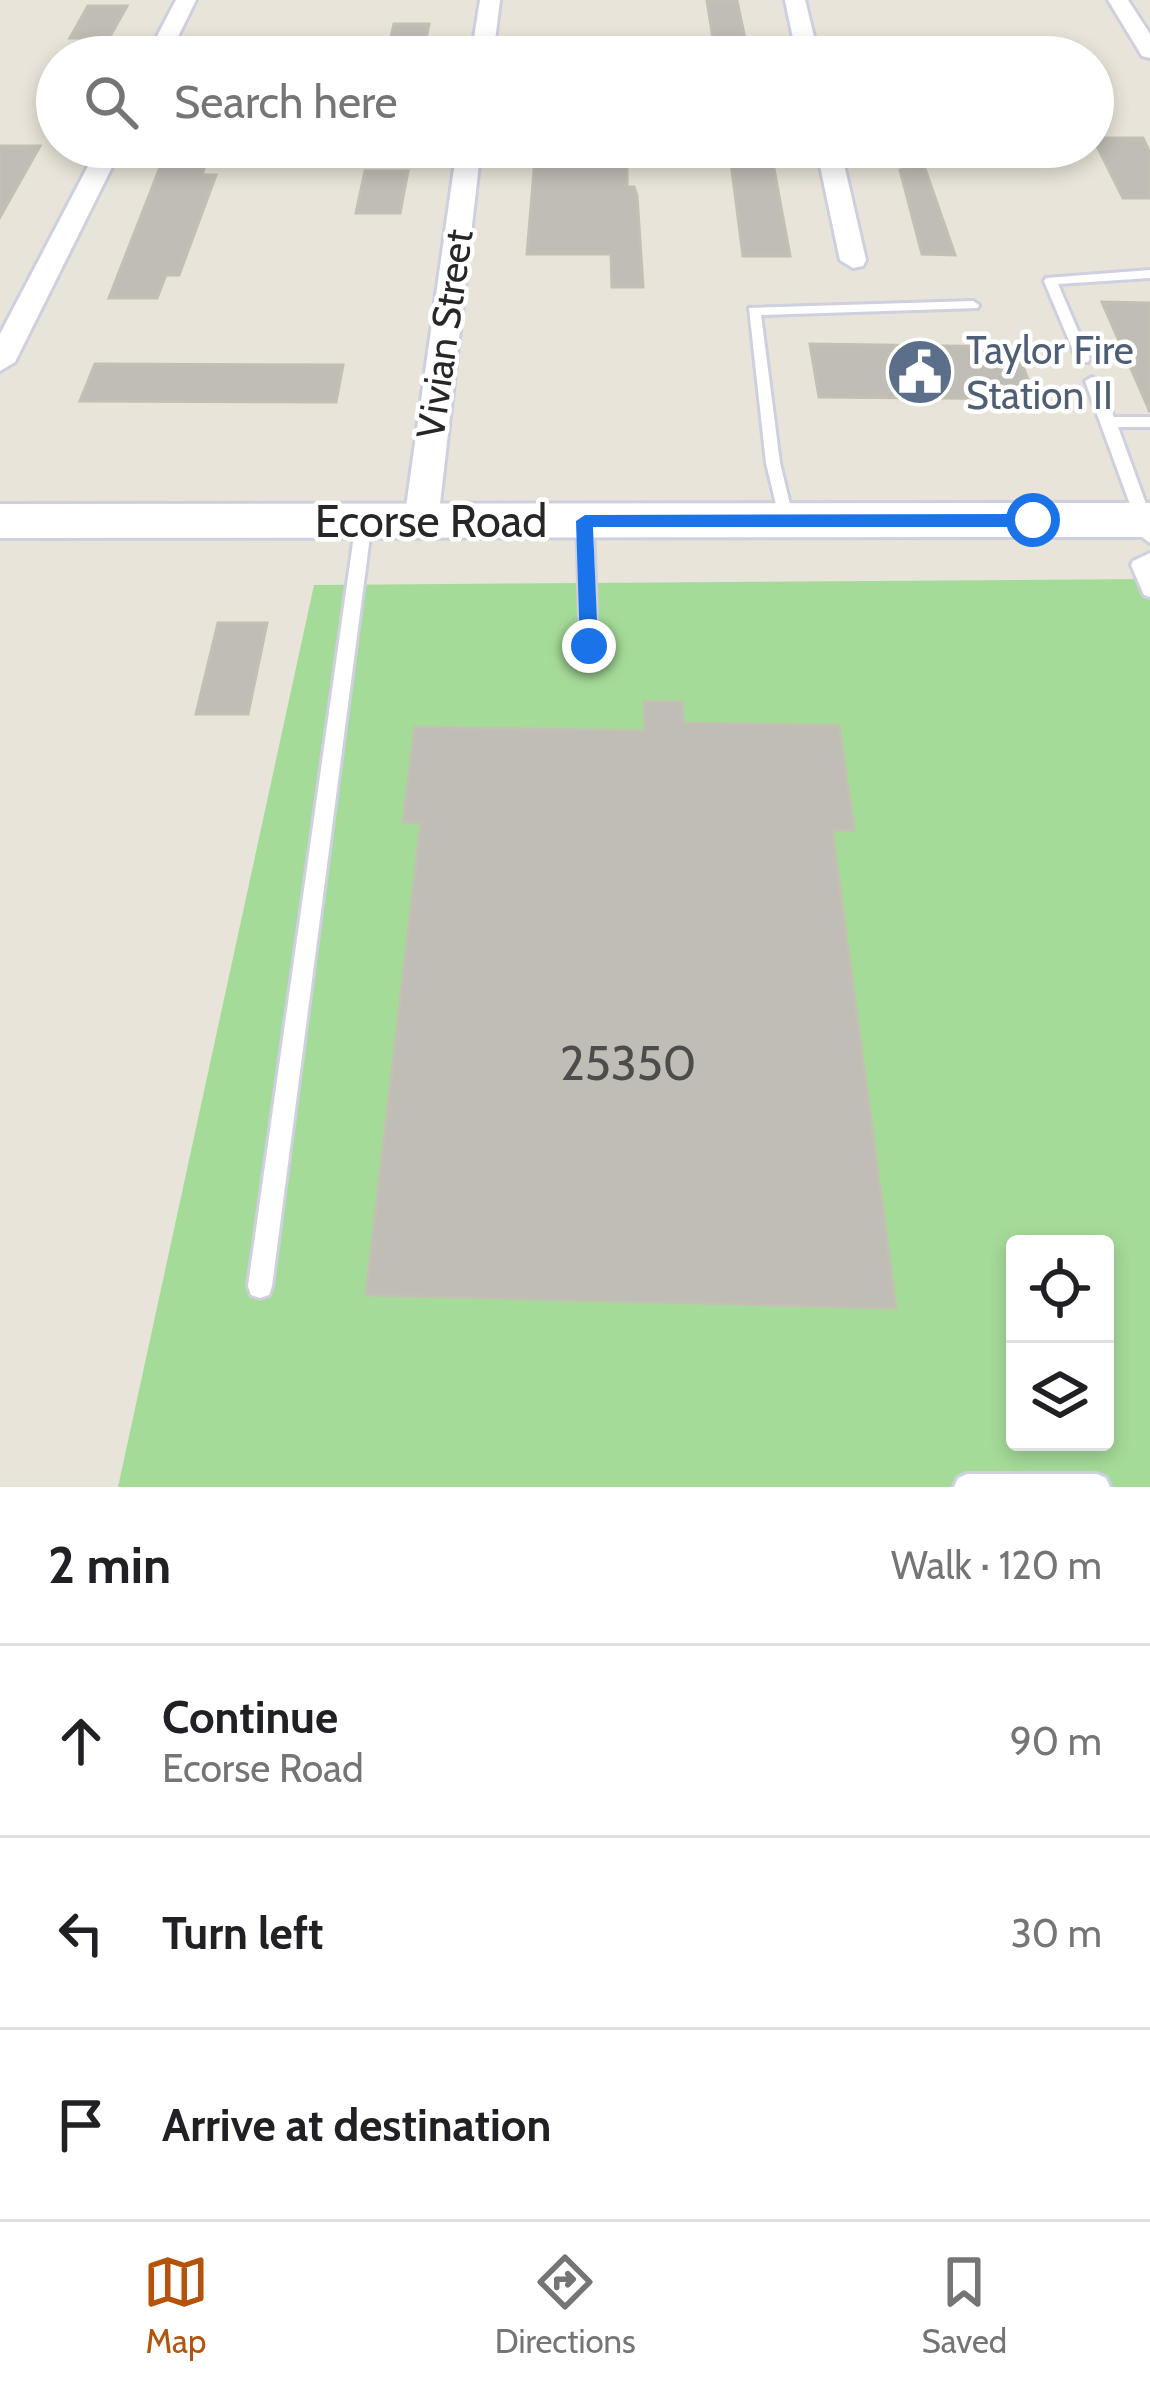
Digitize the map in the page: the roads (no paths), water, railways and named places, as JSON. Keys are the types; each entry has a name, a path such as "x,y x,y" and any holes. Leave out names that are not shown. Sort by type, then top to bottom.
{"main road":[{"name":"Ecorse Road","path":"0,521 786,521 1148,534"}],"street":[{"path":"168,36 186,0"},
{"path":"485,36 490,0"},
{"path":"795,0 803,36"},
{"path":"1118,0 1150,51"},
{"path":"0,362 99,168"},
{"name":"Vivian Street","path":"421,521 467,168"},
{"path":"833,168 853,260"}],"lane":[{"path":"1083,359 1050,281 1150,274"},
{"path":"786,521 773,463 754,311 973,305"},
{"path":"1092,381 1148,534 1139,565 1150,591"},
{"path":"1109,422 1150,422"},
{"path":"260,1286 364,521"},
{"path":"585,521 589,646"},
{"path":"967,1487 1097,1487"}],"place":[{"name":"Taylor Fire Station II","path":"920,372"}]}
